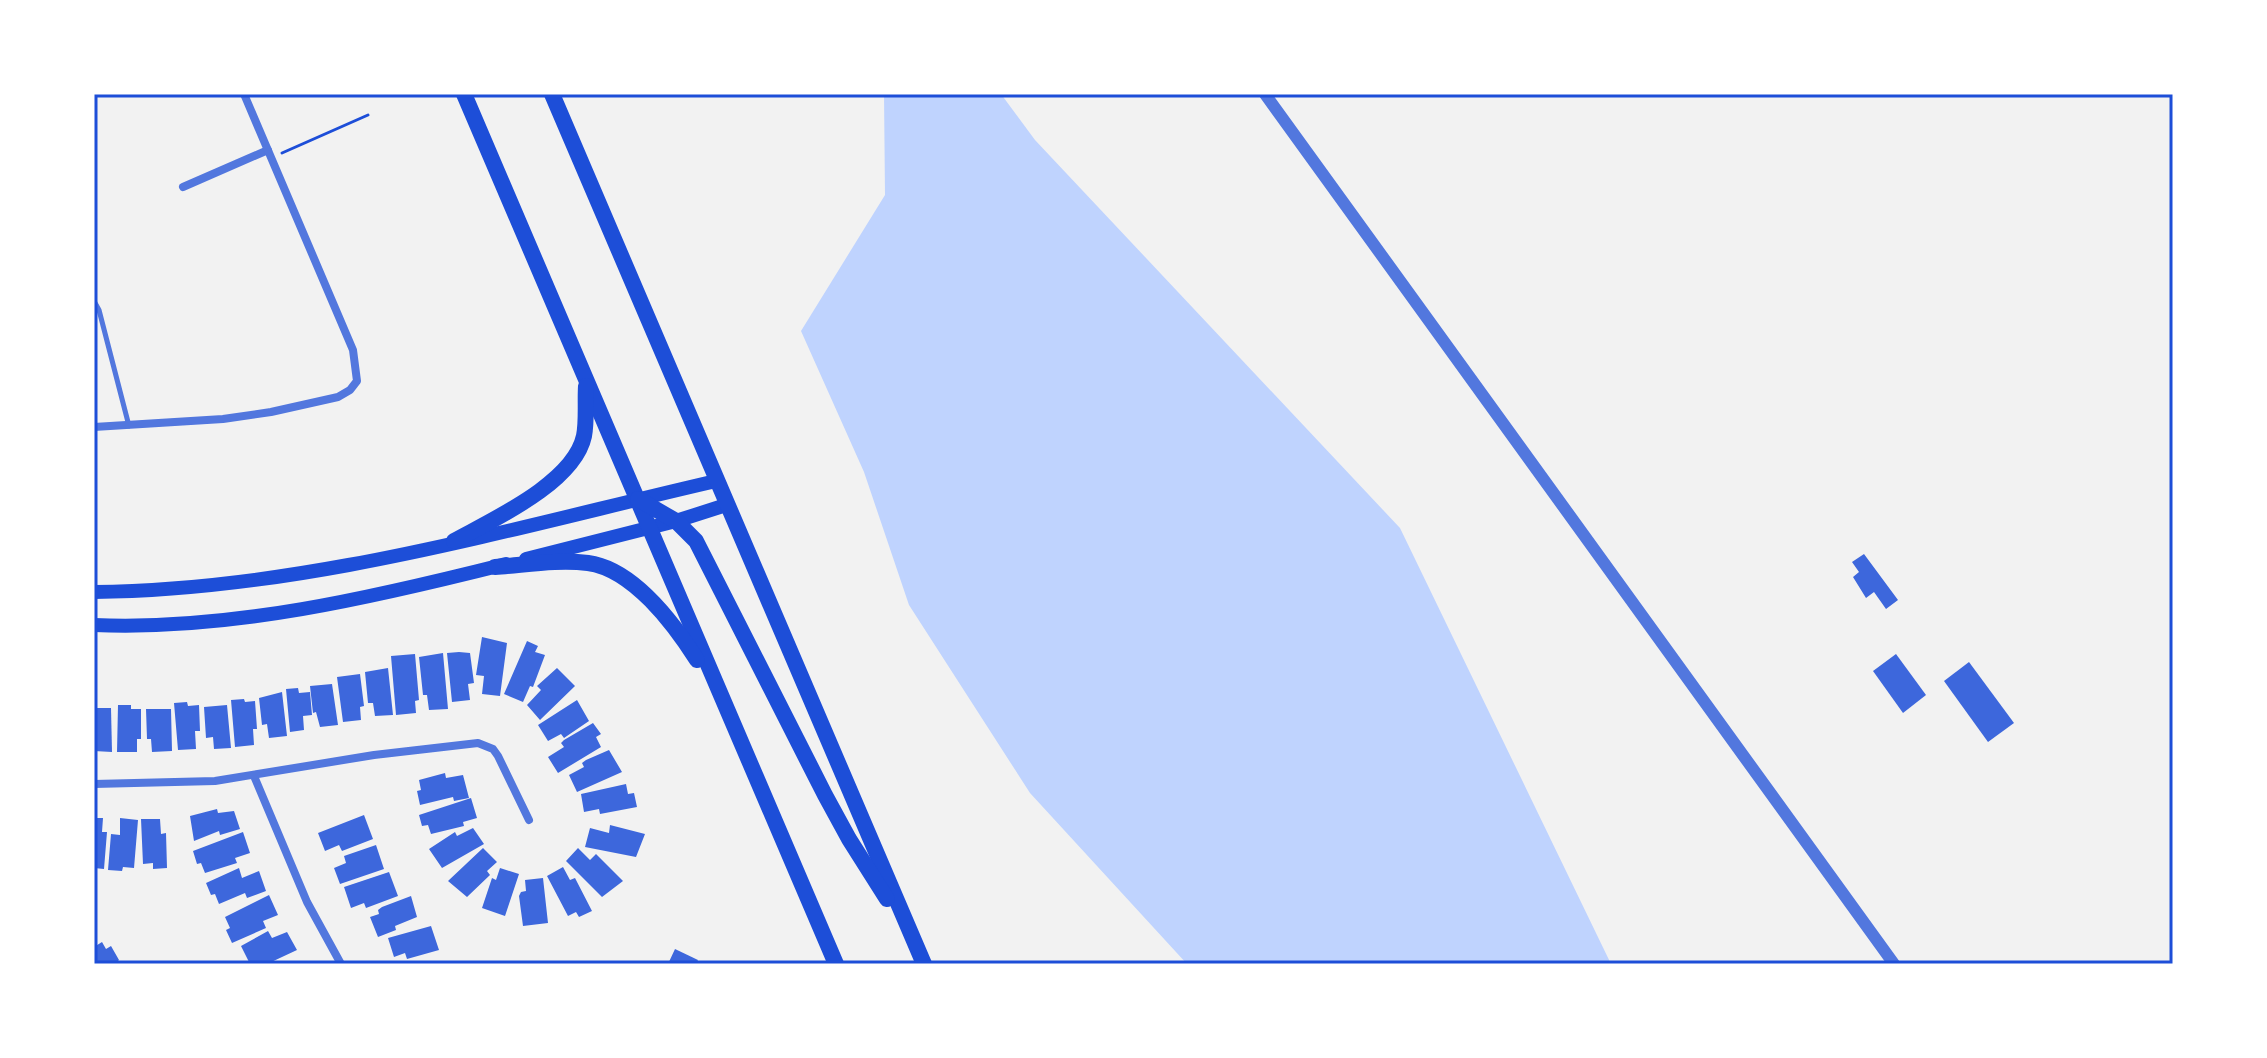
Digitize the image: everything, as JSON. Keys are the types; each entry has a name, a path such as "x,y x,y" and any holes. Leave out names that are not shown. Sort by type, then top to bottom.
{"main road":[{"path":"464,94 836,964"},
{"path":"552,94 924,964"},
{"path":"454,541 534,495 566,470 584,439 586,380"},
{"path":"94,592 174,589 284,577 716,481"},
{"path":"638,499 676,521 696,541 837,817 915,943"},
{"path":"94,625 158,624 288,611 358,599 650,528 726,505"},
{"path":"495,567 560,563 604,567 641,592 677,629 723,702"}],"street":[{"path":"94,427 271,412 338,397 357,381 353,350 244,94"},
{"path":"1265,94 1894,964"},
{"path":"183,187 270,154"},
{"path":"94,784 168,783 254,776 392,752 466,743 493,749 529,820"},
{"path":"254,776 307,902 341,964"}],"lane":[{"path":"94,301 129,426"}],"path":[{"path":"270,154 368,115"}],"water":[{"path":"884,94 1001,94 1035,140 1400,528 1611,964 1187,964 1030,793 909,605 864,472 801,331 885,195"}],"building":[{"path":"1864,554 1898,600 1886,609 1874,592 1866,598 1853,577 1859,572 1852,562"},
{"path":"482,637 507,643 500,696 482,694 484,676 476,675"},
{"path":"527,641 538,646 535,652 545,655 533,687 530,686 523,702 504,694"},
{"path":"443,653 448,709 429,710 427,695 423,695 419,657"},
{"path":"447,653 470,653 474,683 468,684 470,700 452,702"},
{"path":"415,654 419,700 415,701 416,713 396,715 391,656"},
{"path":"1896,654 1926,695 1903,713 1873,671"},
{"path":"1969,662 2014,723 1988,742 1944,681"},
{"path":"388,668 393,715 375,716 373,703 368,703 365,672"},
{"path":"557,668 575,686 540,720 527,705 541,690 537,686"},
{"path":"360,674 364,706 360,707 361,720 343,722 337,677"},
{"path":"332,684 338,725 320,727 316,712 313,713 310,686"},
{"path":"298,688 299,693 310,692 312,715 303,716 304,730 290,732 286,689"},
{"path":"282,692 287,736 269,738 267,724 262,725 259,698"},
{"path":"244,699 245,702 255,701 257,729 253,729 254,745 235,747 231,700"},
{"path":"577,700 589,721 564,738 561,734 548,741 538,725"},
{"path":"187,702 188,706 199,705 200,731 195,731 196,749 178,750 174,703"},
{"path":"118,705 141,709 141,739 137,739 137,752 117,752"},
{"path":"227,705 231,748 214,749 213,737 206,738 204,707"},
{"path":"94,708 111,708 112,752 94,751"},
{"path":"146,709 171,709 172,751 152,752 151,739 147,739"},
{"path":"593,723 601,734 596,737 601,747 558,773 548,757 564,747 561,743 564,740"},
{"path":"609,750 622,772 577,792 569,775 584,767 582,763 586,760"},
{"path":"445,773 446,778 463,775 469,798 454,801 453,797 420,805 417,791 421,790 419,780"},
{"path":"626,784 628,794 634,793 637,807 600,814 599,809 584,812 581,794"},
{"path":"471,798 477,818 463,822 464,826 431,834 428,825 422,826 419,815"},
{"path":"217,809 218,813 234,811 240,829 220,835 219,831 194,841 190,816"},
{"path":"364,815 373,839 342,851 339,845 325,851 318,833"},
{"path":"94,818 103,818 102,832 107,832 104,869 94,868"},
{"path":"120,818 138,820 134,868 108,870 111,834 120,835"},
{"path":"141,819 160,819 161,834 166,833 167,868 153,869 153,863 143,864"},
{"path":"610,825 645,834 636,857 585,847 590,828 609,833"},
{"path":"473,828 484,844 442,868 429,849 455,832 457,836"},
{"path":"243,832 250,853 235,858 237,863 205,873 201,863 197,864 193,851"},
{"path":"376,845 384,869 340,884 334,868 346,863 344,856"},
{"path":"483,848 497,862 487,871 490,875 467,897 448,881"},
{"path":"578,848 590,860 596,854 623,881 602,897 566,861"},
{"path":"563,867 570,880 575,878 592,911 579,917 576,912 568,916 547,876"},
{"path":"239,868 242,878 259,871 266,891 247,898 245,893 219,904 206,883"},
{"path":"500,868 519,874 505,916 482,908 492,878 496,880"},
{"path":"389,872 398,896 366,908 364,903 351,908 344,887"},
{"path":"543,878 548,923 523,926 519,896 526,891 525,880"},
{"path":"269,895 278,915 263,921 266,928 232,943 226,930 230,928 225,917"},
{"path":"411,896 417,917 378,937 370,917 379,914 378,910 382,907"},
{"path":"431,926 439,950 407,959 405,953 394,957 388,938"},
{"path":"268,931 272,938 287,932 297,950 267,964 250,964 241,946"},
{"path":"102,942 106,949 111,946 119,960 115,964 94,964 94,947"},
{"path":"675,949 698,960 696,964 668,964"}]}
